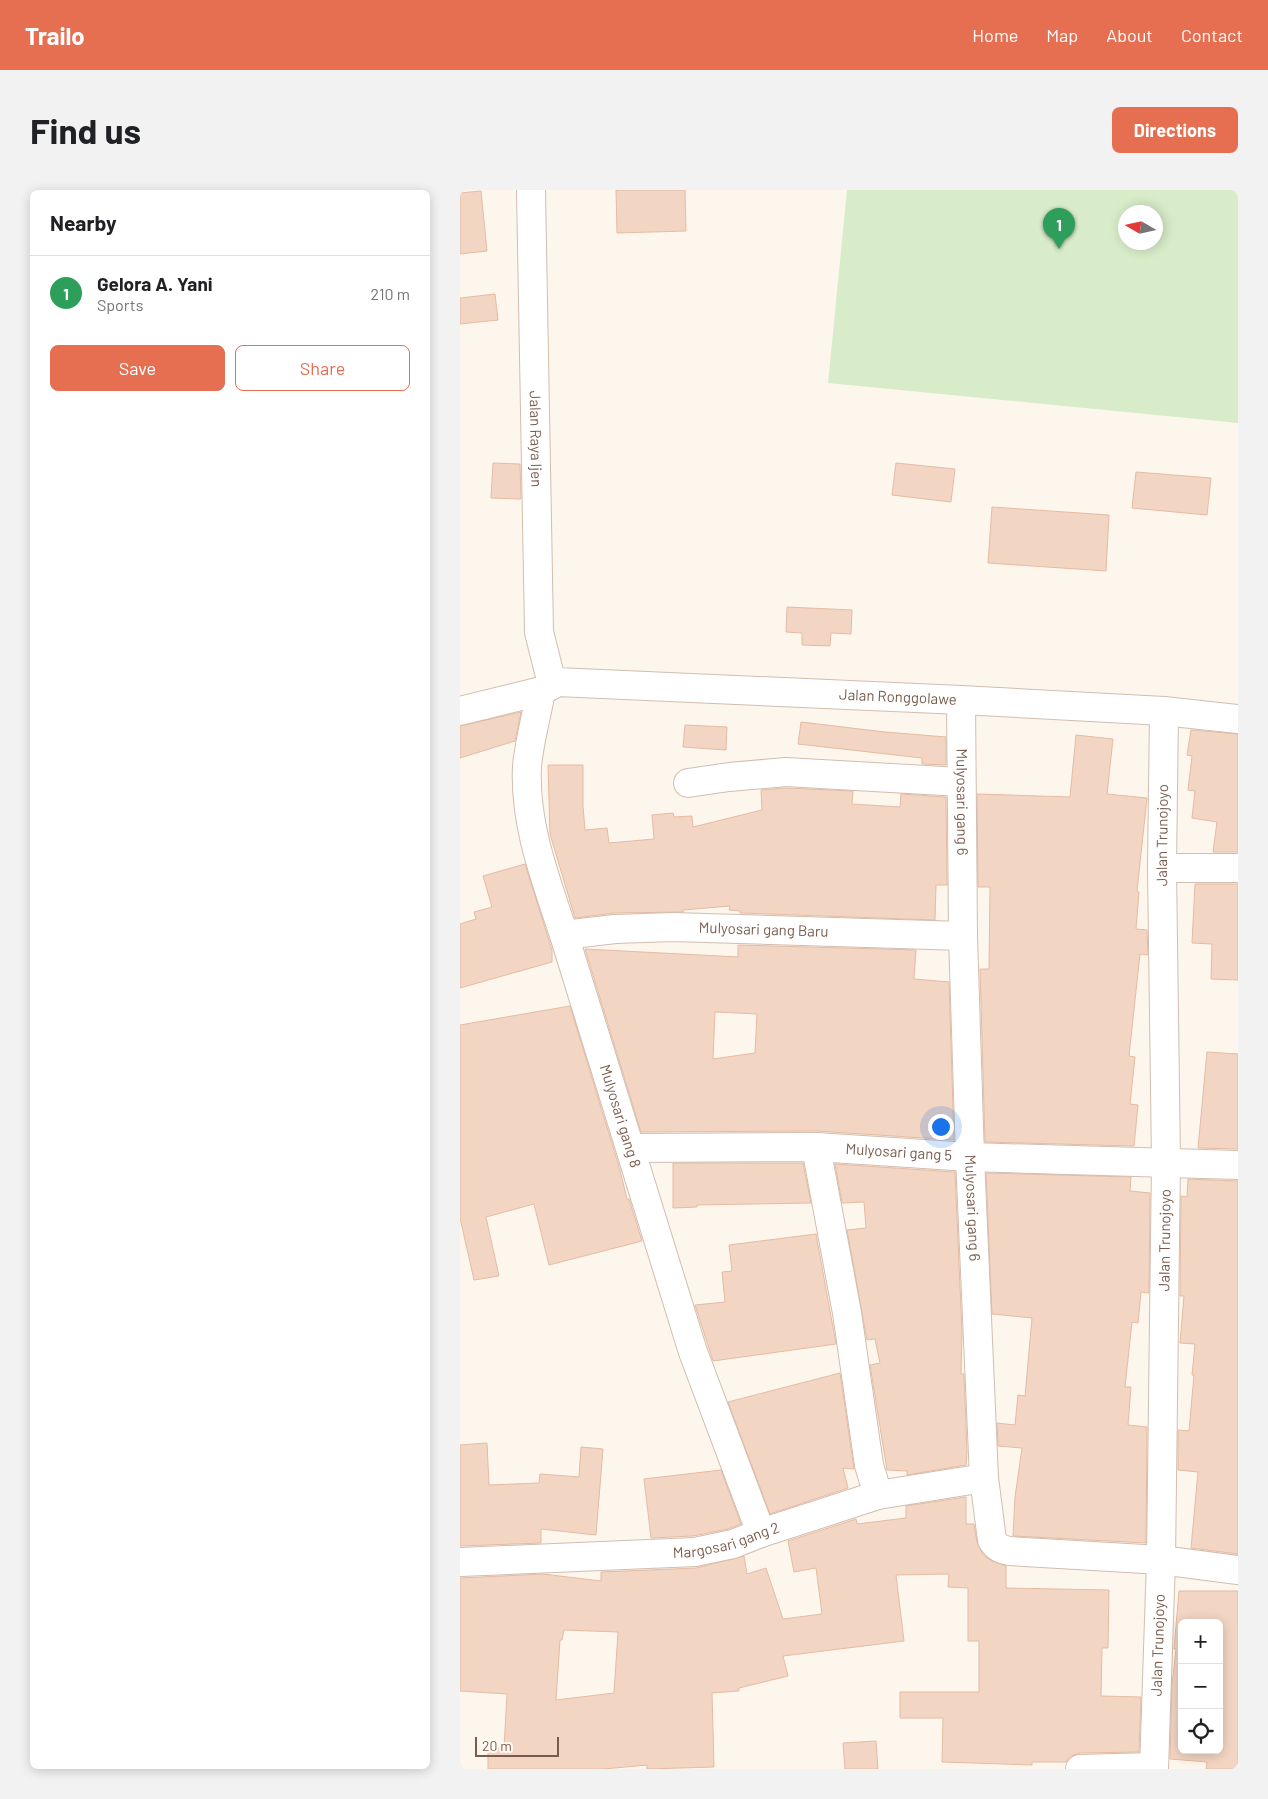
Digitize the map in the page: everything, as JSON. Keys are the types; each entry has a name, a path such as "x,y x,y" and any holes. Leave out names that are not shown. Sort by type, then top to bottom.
{"street":[{"name":"Jalan Raya Ijen","path":"531,190 539,632 552,678 549,686"},
{"name":"Jalan Ronggolawe","path":"460,710 549,686 961,700 1164,711 1238,719"},
{"name":"Mulyosari gang 8","path":"549,686 527,766 529,817 541,866 693,1352 761,1533"},
{"name":"Mulyosari gang 6","path":"961,700 963,936 970,1157 984,1478 992,1540 1001,1549 1161,1560 1238,1570"},
{"name":"Jalan Trunojoyo","path":"1154,1768 1161,1560 1166,1162 1162,868 1164,711"},
{"path":"688,783 786,772 961,782"},
{"path":"1162,868 1238,868"},
{"name":"Mulyosari gang Baru","path":"564,935 615,929 673,927 963,936"},
{"path":"816,1147 847,1313 869,1465 878,1495"},
{"name":"Mulyosari gang 5","path":"630,1148 816,1147 970,1157 1166,1162"},
{"path":"1166,1162 1238,1165"},
{"name":"Margosari gang 2","path":"460,1562 694,1552 733,1544 878,1495 984,1478"},
{"path":"1080,1769 1154,1768"}],"green space":[{"path":"847,190 1238,190 1238,423 828,383"}],"building":[{"path":"616,190 685,190 686,231 617,233"},
{"path":"481,191 487,251 460,254 460,193"},
{"path":"495,294 498,320 460,324 460,298"},
{"path":"493,463 520,464 521,499 491,498"},
{"path":"896,463 955,469 951,502 892,495"},
{"path":"1136,472 1211,478 1207,515 1132,508"},
{"path":"992,507 1109,515 1106,571 988,563"},
{"path":"787,607 852,610 851,634 831,633 830,646 802,645 802,633 786,632"},
{"path":"521,712 515,741 460,758 460,726"},
{"path":"801,722 946,737 946,765 922,764 922,758 798,744"},
{"path":"685,725 727,727 726,750 683,747"},
{"path":"1191,730 1238,734 1238,852 1213,852 1217,822 1192,818 1195,791 1188,790 1192,756 1187,755"},
{"path":"1076,735 1113,739 1107,794 1147,798 1137,891 1139,892 1136,929 1147,930 1148,955 1140,954 1129,1056 1135,1057 1130,1104 1138,1105 1134,1146 985,1142 980,969 989,969 990,887 978,887 977,794 1070,797"},
{"path":"548,765 583,765 585,830 607,828 609,843 654,839 652,815 673,813 674,817 692,816 693,827 762,810 761,790 786,788 853,791 852,804 900,807 901,794 946,797 947,885 936,885 935,920 740,913 740,911 729,910 730,906 683,910 683,912 614,913 575,918 550,834"},
{"path":"525,864 552,950 552,962 460,988 460,924 476,919 474,912 492,907 483,876"},
{"path":"1195,884 1238,884 1238,980 1211,979 1212,944 1192,943"},
{"path":"738,945 916,950 914,979 949,982 954,1140 816,1131 641,1132 585,949 738,957","holes":["715,1012 757,1014 755,1053 713,1059"]},
{"path":"570,1006 620,1170 627,1199 629,1199 642,1241 549,1265 534,1204 486,1217 499,1276 474,1280 460,1218 460,1025"},
{"path":"1207,1052 1238,1054 1238,1149 1198,1148"},
{"path":"673,1163 803,1163 811,1203 697,1205 697,1207 673,1208"},
{"path":"835,1164 955,1172 962,1333 961,1374 964,1374 966,1465 907,1475 907,1471 887,1470 870,1365 880,1363 875,1339 867,1340 847,1230 866,1228 864,1202 842,1203"},
{"path":"986,1173 1131,1177 1130,1191 1150,1193 1149,1293 1141,1292 1138,1323 1132,1322 1125,1387 1131,1387 1128,1425 1147,1427 1146,1543 1013,1536 1015,1497 1022,1448 998,1446 997,1423 1015,1425 1018,1395 1025,1396 1032,1318 992,1314"},
{"path":"1188,1179 1238,1181 1238,1554 1191,1548 1198,1472 1178,1470 1178,1430 1189,1431 1194,1375 1192,1375 1195,1344 1180,1343 1184,1296 1180,1296 1181,1196 1187,1197"},
{"path":"816,1234 836,1344 713,1361 695,1305 725,1302 722,1272 732,1271 729,1245"},
{"path":"840,1373 854,1469 843,1468 848,1488 770,1514 728,1402"},
{"path":"487,1443 489,1485 539,1483 540,1474 579,1477 581,1447 603,1449 596,1535 541,1529 541,1543 460,1546 460,1445"},
{"path":"721,1470 741,1524 728,1529 693,1536 651,1538 644,1479"},
{"path":"966,1497 966,1524 974,1524 977,1542 983,1555 992,1561 1006,1566 1006,1588 1109,1590 1108,1648 1102,1648 1101,1696 1141,1697 1139,1752 1080,1753 1071,1756 1066,1762 1032,1762 1032,1765 942,1762 943,1718 900,1718 900,1692 979,1692 979,1641 968,1641 968,1588 948,1587 949,1574 896,1575 904,1641 783,1656 788,1676 739,1688 739,1691 712,1693 714,1767 647,1769 647,1765 604,1769 488,1769 488,1748 504,1748 507,1694 460,1691 460,1578 543,1574 601,1581 601,1572 696,1568 744,1556 747,1574 766,1568 783,1619 822,1614 816,1568 794,1572 788,1541 856,1519 857,1524 906,1518 906,1506","holes":["564,1630 618,1632 614,1693 556,1700 560,1640 562,1640"]},
{"path":"1179,1591 1238,1591 1238,1769 1206,1769 1207,1762 1170,1759 1172,1685 1176,1649 1174,1649"},
{"path":"876,1741 878,1769 845,1769 843,1743"}],"place":[{"name":"Gelora A. Yani","path":"1059,249"}]}
